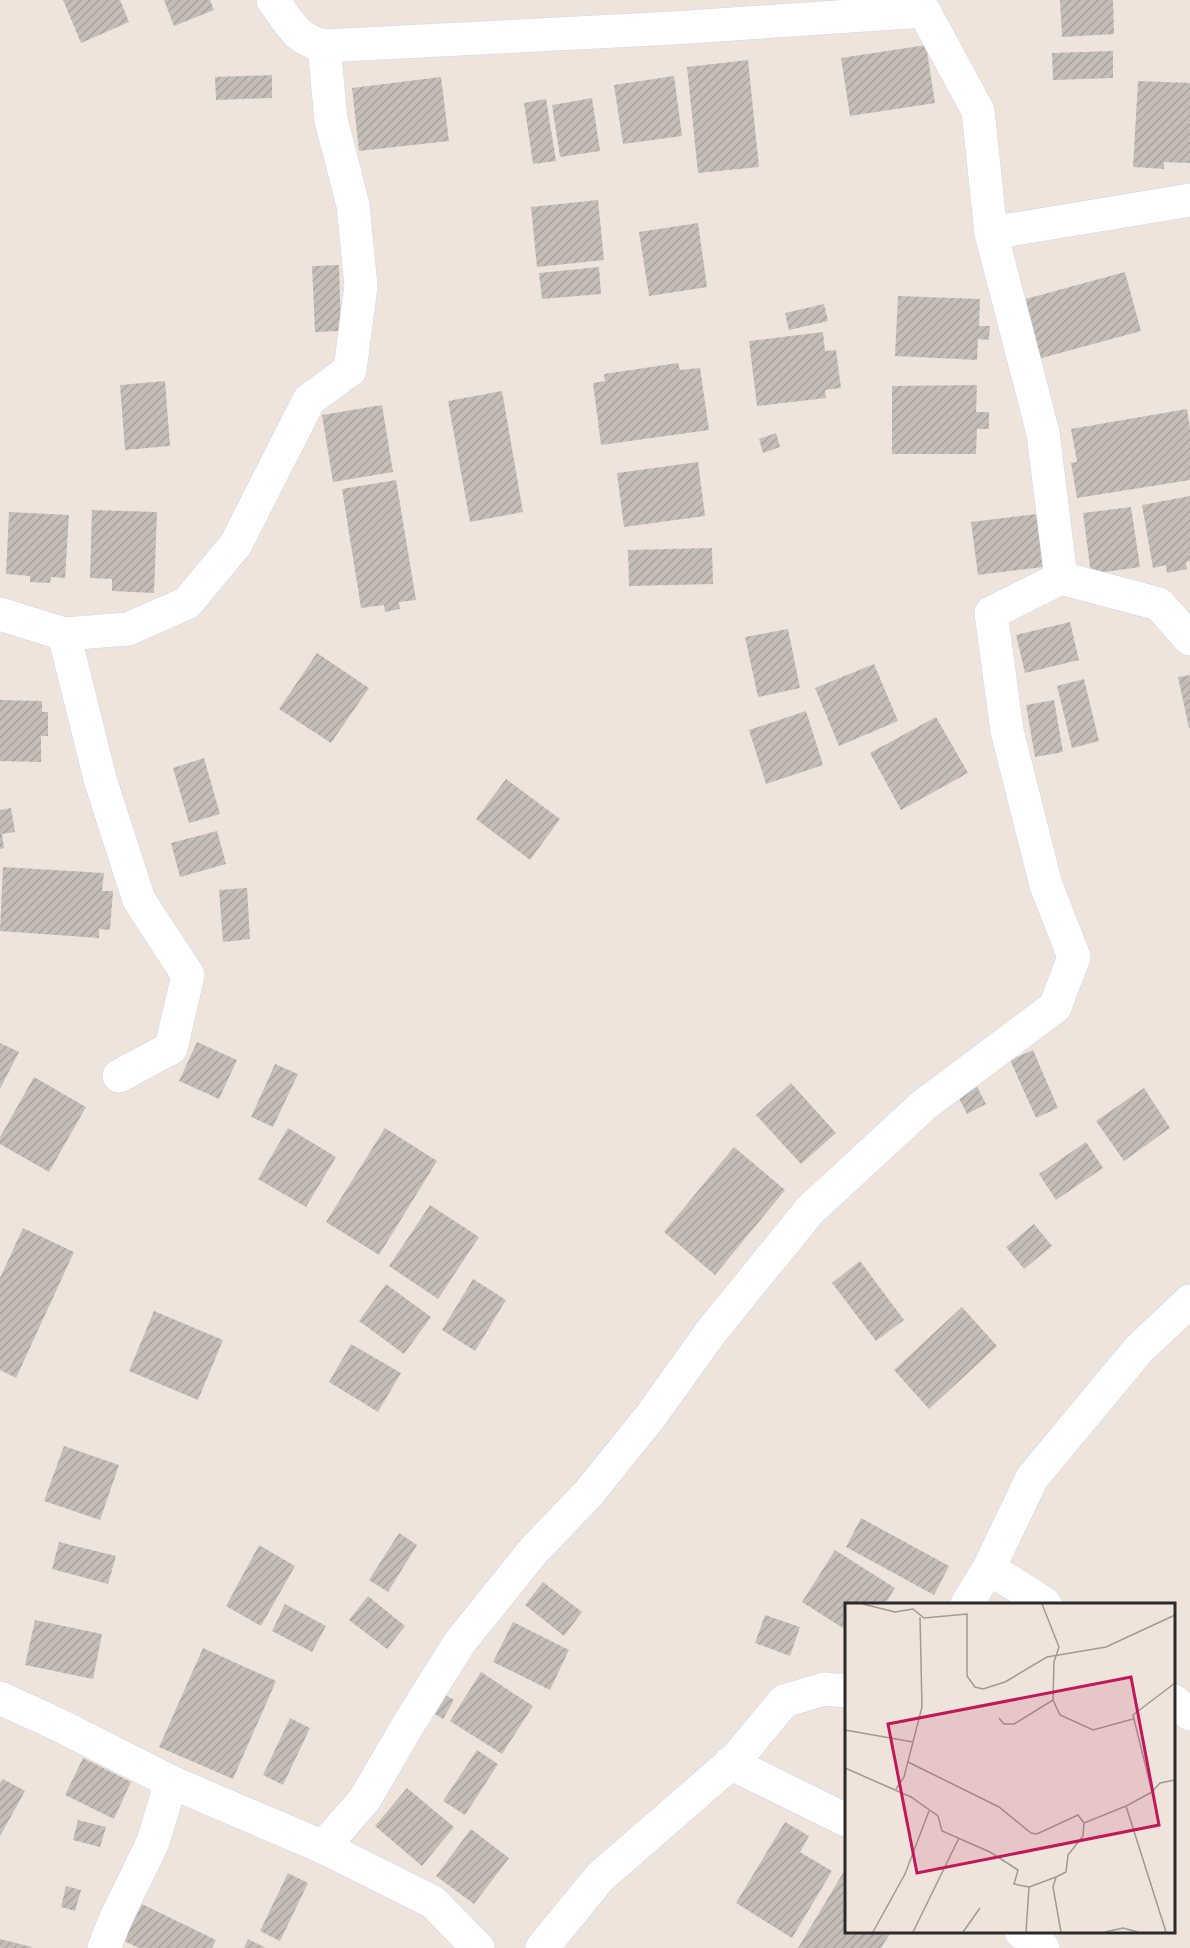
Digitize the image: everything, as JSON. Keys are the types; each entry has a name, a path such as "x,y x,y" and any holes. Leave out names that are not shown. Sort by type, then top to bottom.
{"street":[{"path":"273,0 298,35 324,46 674,28 920,5 978,111 991,233 1042,433 1061,578"},
{"path":"0,614 64,634 128,629 187,603 236,544 309,400 350,370 361,286 352,205 331,120 324,46"},
{"path":"991,233 1190,200"},
{"path":"323,1847 365,1799 460,1642 535,1549 588,1494 650,1417 711,1332 810,1210 925,1104 1055,1007 1074,957 1046,885 1007,731 991,613 1061,578 1159,604 1190,639"},
{"path":"64,634 100,779 139,900 188,975 171,1048 119,1076"},
{"path":"968,1603 989,1568 1032,1478 1139,1349 1190,1301"},
{"path":"989,1568 1042,1603"},
{"path":"542,1948 600,1877 737,1758 784,1701 824,1689 845,1691"},
{"path":"0,1698 171,1782 323,1847 433,1902 478,1948"},
{"path":"1175,1703 1190,1714"},
{"path":"730,1763 845,1820"},
{"path":"104,1948 153,1842 171,1782"},
{"path":"1022,1933 1043,1948"}],"building":[{"path":"63,0 120,0 129,22 81,43"},
{"path":"164,0 210,0 214,10 174,26"},
{"path":"1060,0 1113,0 1114,34 1062,37"},
{"path":"926,45 935,103 850,116 841,58"},
{"path":"1113,51 1113,78 1053,80 1052,53"},
{"path":"748,60 759,167 698,173 687,67"},
{"path":"272,75 272,98 216,100 215,77"},
{"path":"674,76 682,136 623,144 614,85"},
{"path":"441,77 449,141 359,151 352,88"},
{"path":"1138,81 1190,83 1190,163 1164,162 1164,169 1133,167"},
{"path":"592,98 600,151 560,157 552,105"},
{"path":"546,99 556,161 533,164 524,103"},
{"path":"598,200 604,260 537,267 531,207"},
{"path":"698,223 707,287 649,296 639,232"},
{"path":"339,265 341,331 315,332 312,266"},
{"path":"599,267 601,294 542,299 539,273"},
{"path":"1125,272 1141,331 1038,359 1022,300"},
{"path":"898,296 980,299 979,326 990,326 989,340 978,339 977,360 895,356"},
{"path":"824,304 828,321 789,330 785,313"},
{"path":"823,332 825,351 836,350 841,388 825,390 826,398 757,406 749,341"},
{"path":"678,363 680,370 700,368 709,430 601,445 593,383 605,381 604,374"},
{"path":"165,381 170,446 125,450 120,385"},
{"path":"977,385 976,412 989,412 989,429 977,429 976,454 892,454 892,386"},
{"path":"502,391 523,512 470,522 448,401"},
{"path":"382,405 393,472 333,482 322,415"},
{"path":"1187,409 1190,429 1190,480 1077,498 1071,463 1077,462 1071,429"},
{"path":"776,433 780,447 763,453 759,439"},
{"path":"698,462 705,516 624,527 617,473"},
{"path":"396,480 416,600 399,602 400,609 385,612 384,605 361,608 342,489"},
{"path":"1190,496 1190,561 1186,562 1187,569 1167,573 1166,565 1153,568 1142,505"},
{"path":"1131,507 1140,567 1091,574 1083,513"},
{"path":"92,510 157,512 154,593 112,591 112,579 90,578"},
{"path":"9,512 69,515 65,578 51,577 50,583 30,582 30,576 6,574"},
{"path":"1037,514 1043,567 978,575 971,522"},
{"path":"712,548 713,584 629,586 628,550"},
{"path":"1070,622 1079,660 1025,673 1016,635"},
{"path":"788,629 800,688 758,697 745,637"},
{"path":"317,653 369,688 331,743 279,709"},
{"path":"874,664 898,721 839,746 815,688"},
{"path":"1190,675 1190,728 1189,728 1178,677"},
{"path":"1084,679 1099,741 1072,748 1057,686"},
{"path":"0,700 42,701 42,712 48,712 48,736 41,736 41,762 0,761"},
{"path":"1054,700 1063,752 1035,757 1026,705"},
{"path":"806,711 823,765 766,784 749,730"},
{"path":"936,717 968,773 901,810 870,753"},
{"path":"204,758 220,814 189,823 173,768"},
{"path":"506,779 560,819 530,860 476,819"},
{"path":"11,808 15,832 2,834 4,848 0,849 0,810"},
{"path":"217,831 226,864 180,877 171,843"},
{"path":"3,867 104,873 102,891 113,891 110,930 99,929 99,938 0,931"},
{"path":"247,888 250,939 223,942 219,890"},
{"path":"197,1042 237,1060 219,1099 179,1081"},
{"path":"0,1043 19,1052 0,1089"},
{"path":"1033,1050 1058,1108 1036,1118 1010,1060"},
{"path":"275,1064 298,1074 273,1127 251,1117"},
{"path":"34,1077 86,1107 49,1172 0,1144 0,1137"},
{"path":"973,1079 986,1104 967,1114 954,1088"},
{"path":"791,1083 836,1133 801,1164 756,1115"},
{"path":"1144,1088 1170,1128 1124,1161 1096,1121"},
{"path":"288,1128 336,1157 306,1207 258,1179"},
{"path":"385,1128 437,1161 379,1255 326,1222"},
{"path":"1086,1142 1103,1168 1056,1200 1039,1174"},
{"path":"734,1147 785,1190 715,1275 664,1232"},
{"path":"430,1205 479,1237 438,1299 389,1266"},
{"path":"1034,1224 1052,1246 1024,1269 1006,1247"},
{"path":"23,1228 74,1252 16,1378 0,1370 0,1278"},
{"path":"860,1261 904,1320 876,1341 832,1283"},
{"path":"473,1279 506,1300 475,1351 442,1330"},
{"path":"386,1284 431,1317 404,1354 359,1321"},
{"path":"962,1307 997,1346 929,1409 894,1370"},
{"path":"154,1311 223,1340 198,1400 129,1371"},
{"path":"351,1344 401,1373 378,1412 329,1382"},
{"path":"64,1446 119,1465 100,1520 44,1501"},
{"path":"861,1518 949,1566 934,1595 846,1547"},
{"path":"399,1533 417,1545 388,1592 369,1580"},
{"path":"59,1542 116,1556 108,1584 52,1569"},
{"path":"259,1545 295,1566 261,1626 226,1606"},
{"path":"835,1550 895,1588 886,1603 845,1603 845,1629 802,1602"},
{"path":"543,1582 582,1612 564,1636 525,1605"},
{"path":"368,1596 405,1626 387,1649 349,1620"},
{"path":"285,1604 326,1626 312,1652 272,1631"},
{"path":"765,1615 800,1627 790,1656 755,1643"},
{"path":"35,1620 102,1634 93,1679 25,1665"},
{"path":"513,1622 569,1650 550,1690 493,1662"},
{"path":"203,1648 276,1681 233,1779 159,1747"},
{"path":"481,1672 533,1706 502,1754 450,1721"},
{"path":"441,1692 454,1700 443,1719 430,1711"},
{"path":"290,1718 310,1728 283,1785 263,1775"},
{"path":"477,1750 498,1764 465,1815 443,1801"},
{"path":"83,1758 131,1782 114,1819 65,1795"},
{"path":"3,1779 25,1791 0,1836 0,1783"},
{"path":"407,1788 454,1827 422,1866 375,1826"},
{"path":"78,1820 106,1827 100,1847 73,1840"},
{"path":"785,1822 809,1836 800,1852 832,1871 792,1938 736,1903"},
{"path":"471,1829 509,1858 474,1904 436,1876"},
{"path":"845,1870 845,1933 890,1933 881,1948 798,1948"},
{"path":"288,1873 308,1883 280,1941 260,1931"},
{"path":"66,1886 81,1890 75,1911 61,1907"},
{"path":"142,1904 216,1940 212,1948 139,1948 124,1941"},
{"path":"0,1939 32,1947 0,1948"},
{"path":"248,1939 266,1948 244,1948"}]}
